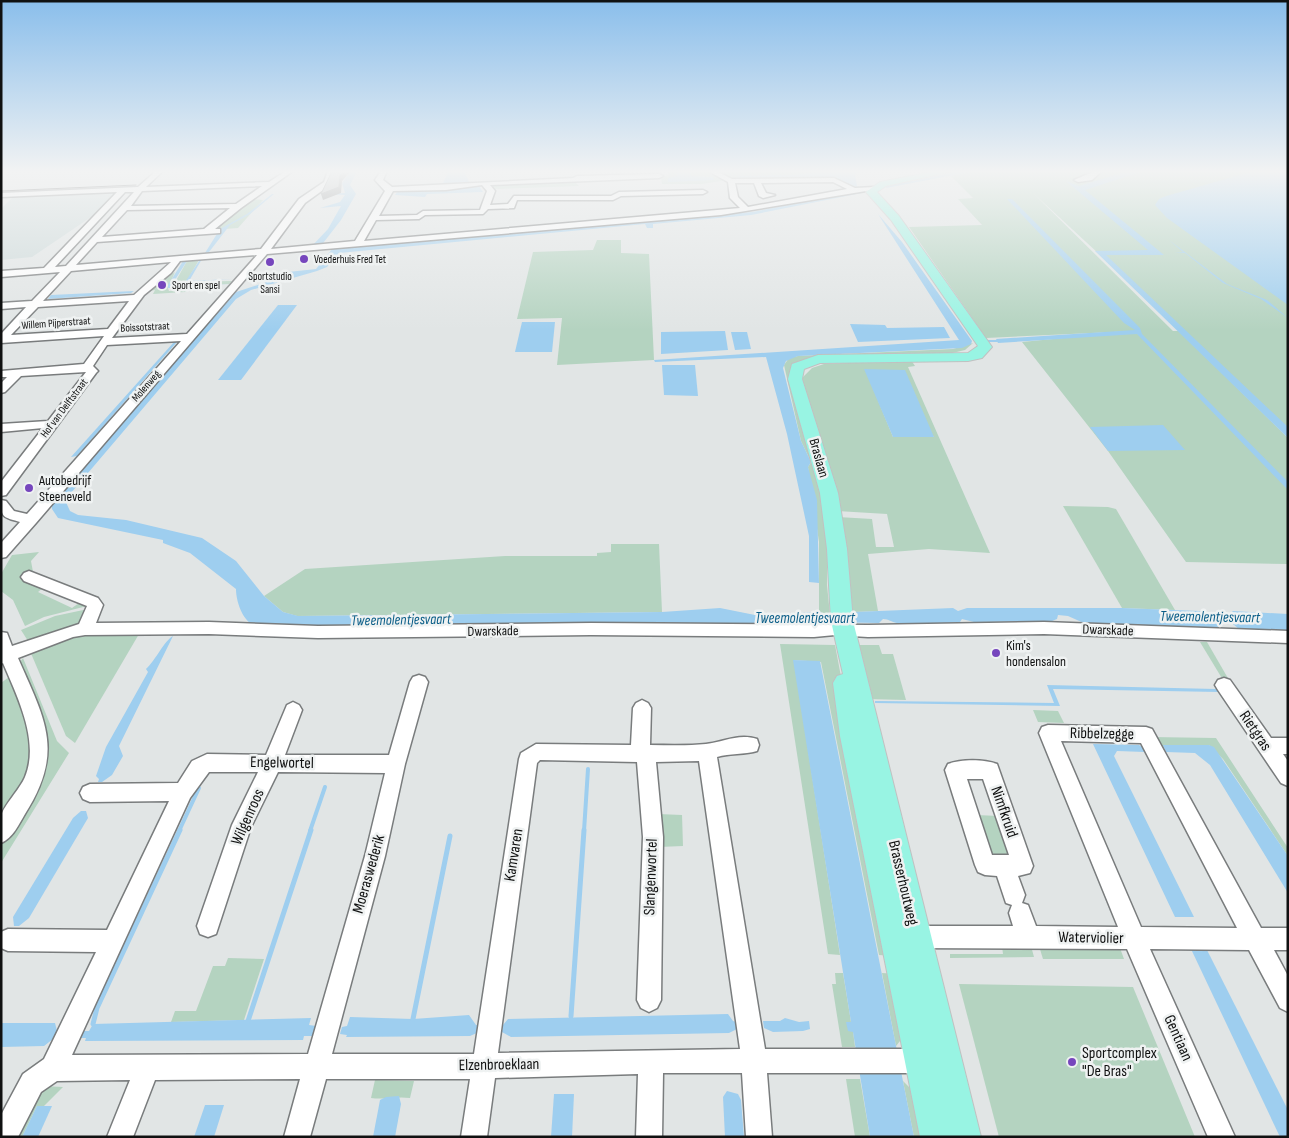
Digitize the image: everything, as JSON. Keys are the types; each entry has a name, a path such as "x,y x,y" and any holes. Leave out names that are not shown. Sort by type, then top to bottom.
{"main road":[{"name":"Braslaan","path":"839,626 829,549 833,530 829,493 798,387 805,370 833,360 968,357 983,350 985,347 899,224"},
{"name":"Brasserhoutweg","path":"839,626 905,937 938,1137"},
{"name":"Brasserhoutweg","path":"924,1061 963,1137"}],"street":[{"path":"47,270 91,224"},
{"path":"2,339 110,224"},
{"path":"206,232 216,224"},
{"name":"Molenweg","path":"1,554 263,253 285,224"},
{"path":"358,244 370,224"},
{"path":"1,274 263,253 553,224"},
{"path":"95,240 216,231"},
{"name":"Hof van Delftstraat","path":"1,492 92,371 86,367 107,337 143,291 170,272 177,259"},
{"path":"1,306 137,298"},
{"name":"Boissotstraat","path":"107,337 188,337"},
{"name":"Willem Pijperstraat","path":"2,339 107,337"},
{"path":"1,374 86,367"},
{"path":"1,390 18,373"},
{"path":"1,428 52,424"},
{"path":"1,504 9,514 31,520"},
{"path":"29,577 92,602 95,605 85,629"},
{"name":"Dwarskade","path":"9,649 72,630 85,629 209,628 318,632 839,626 1044,628 1288,637"},
{"path":"1,833 26,793 39,761 38,733 9,649"},
{"name":"Moeraswederik","path":"297,1137 375,856 396,764 419,682"},
{"name":"Rietgras","path":"1224,685 1288,777"},
{"path":"642,708 643,754"},
{"name":"Wilgenroos","path":"208,926 242,825 273,762 293,710"},
{"name":"Ribbelzegge","path":"1135,938 1048,733 1146,735 1256,940"},
{"name":"Kamvaren","path":"474,1137 528,759 536,752 643,754 707,752 727,746 750,745"},
{"path":"1266,746 1288,746"},
{"path":"707,752 745,992 754,1062 759,1137"},
{"name":"Slangenwortel","path":"643,754 653,837 649,1000"},
{"name":"Engelwortel","path":"53,1068 182,792 199,767 207,763 396,764"},
{"name":"Nimfkruid","path":"955,770 990,770 1023,866 1004,865 985,865 955,770"},
{"path":"90,793 182,792"},
{"path":"1004,865 1028,937"},
{"name":"Waterviolier","path":"905,937 1288,939"},
{"name":"Gentiaan","path":"1135,938 1222,1137"},
{"path":"8,940 114,941"},
{"path":"1256,940 1288,1000"},
{"path":"649,1137 651,1061"},
{"name":"Elzenbroeklaan","path":"53,1068 484,1066 651,1061 924,1061"},
{"path":"4,1137 32,1083 53,1068"},
{"path":"120,1137 147,1069"}],"shaded area":[{"path":"1,224 81,224 32,257 1,260"}],"green space":[{"path":"218,224 241,224 238,228 211,230"},
{"path":"1065,224 1173,331 1179,331 1288,438 1288,564 1186,562 1108,451 1022,342 1135,331 986,338 909,227"},
{"path":"1067,224 1288,224 1288,429"},
{"path":"597,240 621,240 621,253 649,254 654,360 557,365 562,318 517,319 533,252 593,250"},
{"path":"199,260 186,282 232,281 229,284 173,286 187,261"},
{"path":"175,272 168,288 169,291 188,290 185,292 153,294 155,290 148,291"},
{"path":"973,343 965,350 948,354 810,358 797,362 827,527 827,585 830,615 819,612 819,542 808,467 811,462 801,441 784,365 789,358 798,356 953,349"},
{"path":"911,360 915,366 908,367 990,553 929,549 868,554 878,611 854,612 849,615 838,517 872,519 876,547 894,547 887,514 837,511 803,387 803,377 812,368 824,364","holes":["865,369 934,437 893,437"]},
{"path":"1063,506 1108,507 1116,509 1175,610 1122,608"},
{"path":"611,544 659,544 662,612 297,616 283,612 264,596 305,569 505,556 597,556 597,553 611,552"},
{"path":"39,552 31,561 33,572 25,578 44,587 38,592 72,608 79,603 87,606 44,617 25,626 13,600 1,591 1,574 12,555"},
{"path":"88,609 80,622 28,641 21,630 55,616"},
{"path":"85,634 139,634 75,743 66,736 30,651 61,638"},
{"path":"1200,642 1207,642 1240,699 1223,680"},
{"path":"780,644 835,645 894,956 879,955 821,662 794,660 840,955 828,954"},
{"path":"853,645 879,645 882,654 893,654 906,700 866,699"},
{"path":"23,658 57,741 69,753 1,863 1,843 35,788 48,754 20,662"},
{"path":"9,677 32,735 33,746 32,758 24,781 1,822 1,683"},
{"path":"1033,710 1058,711 1064,723 1038,722"},
{"path":"1151,737 1216,738 1288,848 1288,856 1223,759 1209,745 1164,745 1163,749 1158,749"},
{"path":"658,814 682,815 683,846 659,847"},
{"path":"976,815 999,816 1010,849 1009,856 1001,857 991,854"},
{"path":"1002,946 1031,946 1034,957 950,958 950,954 1003,954"},
{"path":"1039,946 1120,948 1124,959 1043,959"},
{"path":"228,958 264,959 244,1020 171,1022 175,1011 196,1011 213,966 225,966"},
{"path":"835,973 843,973 851,1022 848,1031 853,1031 855,1047 842,1047 832,984 836,984"},
{"path":"882,973 898,974 904,1036 896,1046"},
{"name":"Sportcomplex \"De Bras\"","path":"959,984 1133,987 1195,1137 999,1137"},
{"path":"846,1079 860,1079 870,1137 855,1137"},
{"path":"375,1080 414,1081 410,1098 371,1098"},
{"path":"903,1081 910,1088 925,1137 914,1137"},
{"path":"43,1086 63,1087 44,1106 37,1106 22,1137 11,1137"}],"water":[{"path":"232,224 209,252 205,253 220,229"},
{"path":"331,224 338,224 320,247 311,247"},
{"path":"615,224 644,224 339,253 327,267 251,290 236,299 65,500 70,511 78,515 126,520 202,538 236,561 264,596 283,612 298,616 662,612 720,608 755,615 819,612 837,616 854,612 953,608 958,611 967,608 1122,608 1199,611 1213,614 1223,625 1212,628 1192,626 1184,628 1086,624 1068,616 1058,615 1057,619 1052,621 974,622 962,619 960,622 937,625 895,623 883,619 879,623 825,622 821,624 364,628 253,625 246,619 240,609 236,589 190,553 163,543 163,540 58,518 52,509 52,504 233,293 285,276 288,272 316,269 332,249"},
{"path":"645,224 653,224 653,228 647,228"},
{"path":"884,224 887,224 902,242 972,341 971,344 962,348 798,356 786,361 783,368 801,441 811,462 808,467 817,500 819,583 809,582 809,536 787,434 766,357 655,362 654,360 959,340"},
{"path":"1031,224 1037,224 1140,328 1142,334 1288,482 1288,490 1137,334 998,343 996,339 1135,330 1124,323"},
{"path":"1117,224 1126,224 1164,255 1106,255 1288,427 1288,438 1095,251 1148,250"},
{"path":"1175,224 1288,224 1288,305"},
{"path":"1169,240 1227,284 1267,300 1288,318 1261,299 1223,283 1185,253 1175,252 1183,252"},
{"path":"202,259 189,281 233,279 185,282 199,261 187,261 173,286 229,284 168,288 183,261"},
{"path":"134,291 131,293 48,299 51,295"},
{"path":"278,305 297,305 241,380 218,380"},
{"path":"522,322 555,322 552,352 515,352"},
{"path":"850,324 885,325 887,328 944,327 950,338 858,342"},
{"path":"725,331 728,350 661,354 661,332"},
{"path":"731,332 747,332 751,349 735,350"},
{"path":"174,342 177,342 77,456 71,457"},
{"path":"662,365 695,365 698,396 664,395"},
{"path":"864,369 905,370 934,437 893,437"},
{"path":"1163,425 1185,450 1108,451 1090,427"},
{"path":"1233,611 1288,614 1288,633 1239,629 1228,620 1229,615"},
{"path":"173,636 119,746 123,756 112,775 102,782 98,782 99,779 96,776 106,747 148,672 146,669 166,642"},
{"path":"793,660 820,661 914,1137 870,1137 853,1032 848,1031 846,1022 851,1022"},
{"path":"1047,685 1216,689 1219,692 1053,689 1060,706 875,703 875,701 1054,703"},
{"path":"1093,744 1139,745 1145,749 1145,752 1117,751 1114,756 1194,917 1175,917"},
{"path":"1163,745 1209,745 1214,747 1288,856 1288,893 1210,765 1195,753 1166,752"},
{"path":"81,811 86,811 88,818 29,918 19,926 14,926 13,917 73,818"},
{"path":"1191,949 1207,950 1288,1110 1288,1137 1280,1137"},
{"path":"728,1014 736,1022 737,1029 729,1033 511,1037 502,1032 503,1025 508,1019"},
{"path":"469,1015 476,1025 480,1025 479,1032 470,1036 346,1037 347,1035 340,1034 342,1027 347,1026 350,1017 413,1019"},
{"path":"311,1018 309,1025 316,1026 313,1036 304,1036 303,1040 85,1041 86,1038 80,1038 83,1031 89,1031 93,1024"},
{"path":"785,1018 799,1022 809,1021 810,1029 773,1032 764,1028 763,1021 780,1021"},
{"path":"1,1023 55,1023 57,1031 61,1031 57,1039 53,1039 44,1046 1,1047"},
{"path":"727,1091 738,1094 741,1100 744,1137 725,1137 723,1097"},
{"path":"554,1094 574,1094 572,1137 551,1137"},
{"path":"399,1096 401,1104 395,1137 373,1137 380,1100 386,1097"},
{"path":"205,1105 224,1105 214,1137 194,1137"},
{"path":"37,1106 52,1106 38,1137 22,1137"}],"waterway":[{"path":"987,341 999,341"},
{"name":"Tweemolentjesvaart","path":"1211,617 1232,617"},
{"path":"584,831 588,769"},
{"path":"310,831 325,787"},
{"path":"179,831 199,788"},
{"path":"93,1024 97,1008 180,830"},
{"path":"248,1021 311,830"},
{"path":"571,1016 584,830"},
{"path":"413,1019 450,836"}],"place":[{"name":"Voederhuis Fred Tet","path":"304,259"},
{"name":"Sportstudio Sansi","path":"270,262"},
{"name":"Sport en spel","path":"162,285"},
{"name":"Autobedrijf Steeneveld","path":"29,488"},
{"name":"Kim's hondensalon","path":"996,653"},
{"name":"Sportcomplex \"De Bras\"","path":"1072,1062"}]}
